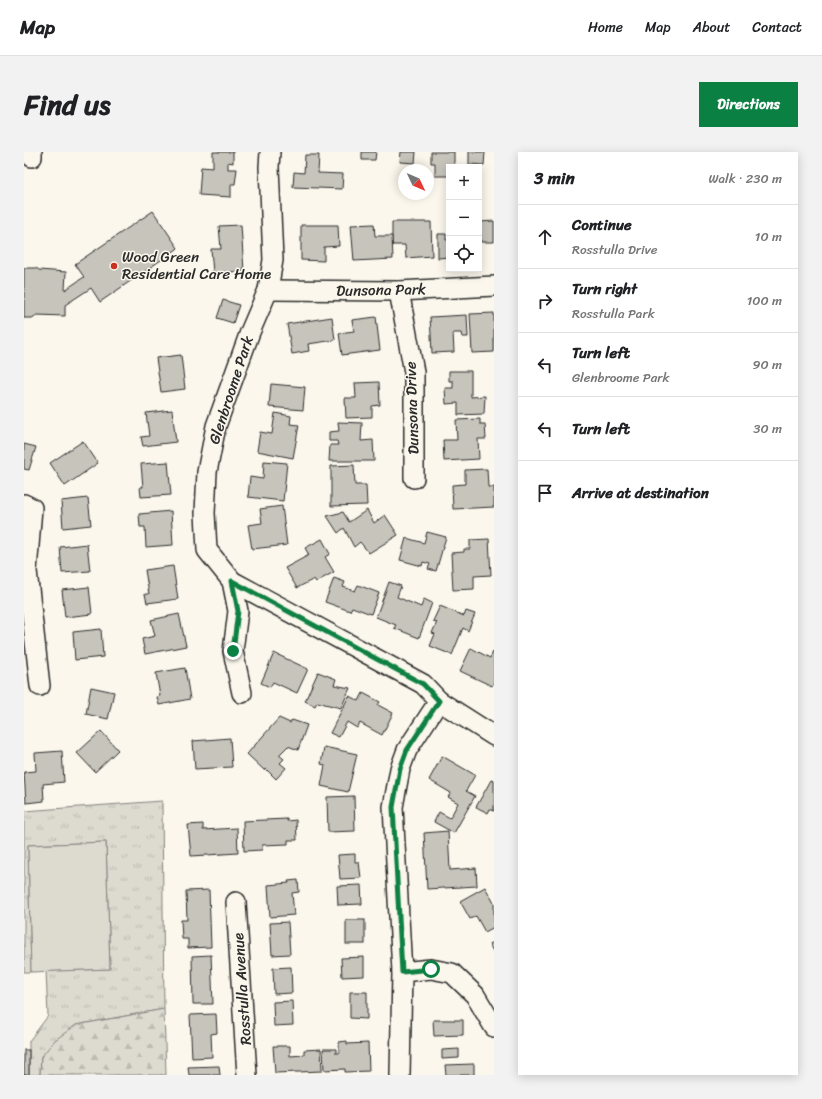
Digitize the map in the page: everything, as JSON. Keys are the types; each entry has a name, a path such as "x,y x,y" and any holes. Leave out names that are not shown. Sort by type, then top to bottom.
{"street":[{"name":"Glenbroome Park","path":"270,152 269,167 273,260 268,290 250,332 216,426 207,472 205,513 207,550 232,581 423,684 439,701 494,736"},
{"name":"Dunsona Park","path":"268,290 399,291 494,286"},
{"name":"Dunsona Drive","path":"399,291 414,372 414,478"},
{"path":"24,504 32,508 27,571 40,686"},
{"path":"232,581 238,611 233,651 242,693"},
{"path":"400,1075 402,972 393,807 400,769 407,750 439,701"},
{"name":"Rosstulla Avenue","path":"236,902 247,1075"},
{"path":"402,972 431,969 452,973 475,995 494,1027"}],"green space":[{"path":"162,801 164,1009 76,1025 41,1056 40,1075 29,1075 29,1041 48,1016 46,971 110,969 106,842 28,845 31,972 24,972 24,811"},
{"path":"106,842 110,969 31,972 28,845"},
{"path":"164,1009 166,1075 40,1075 41,1057 55,1040 76,1025"}],"building":[{"path":"213,152 233,152 233,163 228,162 228,169 237,169 235,184 231,184 231,197 199,195 201,167 213,168"},
{"path":"362,152 376,152 375,160 362,160"},
{"path":"401,152 416,152 415,163 400,162"},
{"path":"431,152 454,152 454,164 446,164 446,176 435,176 435,163 431,163"},
{"path":"469,152 485,152 484,165 469,164"},
{"path":"305,155 319,155 318,173 343,174 342,189 293,187 294,172 304,173"},
{"name":"Wood Green Residential Care Home","path":"153,211 178,248 177,249 100,302 91,288 65,305 65,316 37,315 32,318 24,318 24,268 66,272 65,290 84,277 75,264"},
{"path":"494,221 494,242 482,242 482,222"},
{"path":"392,222 431,222 432,256 406,258 405,245 392,245"},
{"path":"374,224 375,236 392,236 393,259 354,261 351,225"},
{"path":"241,225 244,271 213,273 211,249 221,249 219,226"},
{"path":"301,225 338,225 339,246 324,247 324,261 301,260"},
{"path":"438,234 446,234 446,257 438,258"},
{"path":"223,300 239,305 233,323 217,318"},
{"path":"494,313 494,352 472,353 470,314"},
{"path":"467,315 468,337 462,337 461,333 453,333 454,352 432,353 430,317"},
{"path":"332,317 335,340 308,344 309,351 292,354 287,324"},
{"path":"376,317 380,350 342,355 339,333 354,331 352,320"},
{"path":"181,355 185,389 161,392 156,358"},
{"path":"449,371 471,371 471,397 485,396 484,414 458,415 458,403 446,404 445,388 453,388 453,381 449,381"},
{"path":"379,382 380,405 372,406 372,417 346,418 345,398 356,398 355,383"},
{"path":"271,384 305,387 303,410 269,407"},
{"path":"172,410 176,442 143,446 141,437 149,436 146,413"},
{"path":"275,413 291,416 290,424 299,425 293,458 257,451 260,432 272,434"},
{"path":"480,419 480,424 485,424 486,439 478,439 479,459 444,461 443,440 457,440 456,420"},
{"path":"338,422 362,423 361,441 373,440 374,461 329,461 330,445 338,445 337,441 329,441 329,432 339,431"},
{"path":"83,441 98,463 65,486 50,463"},
{"path":"24,444 36,447 29,470 24,469"},
{"path":"264,461 287,463 283,501 248,497 250,477 263,479"},
{"path":"168,462 171,495 141,497 140,487 143,487 141,464"},
{"path":"354,465 355,485 366,485 367,505 331,506 331,466"},
{"path":"487,469 488,487 494,487 494,507 453,509 452,485 465,484 465,470"},
{"path":"88,498 91,525 63,528 61,501"},
{"path":"282,506 287,545 252,549 248,525 262,523 260,509"},
{"path":"367,510 374,523 385,515 398,535 369,553 360,542 354,547 344,528 338,533 327,516 343,512 349,522"},
{"path":"171,511 173,545 146,547 145,527 140,527 139,514"},
{"path":"427,532 446,537 436,571 428,569 430,564 423,562 422,566 400,560 406,538 424,543"},
{"path":"322,539 330,554 325,557 334,572 316,582 314,579 297,588 285,568 309,555 305,548"},
{"path":"489,539 491,575 474,576 474,589 453,590 451,553 464,552 464,549 470,549 470,540"},
{"path":"87,544 90,571 62,573 60,547"},
{"path":"173,566 178,599 147,603 145,594 149,594 145,570"},
{"path":"334,578 345,582 343,587 355,591 358,585 379,593 371,614 352,607 350,611 325,602"},
{"path":"389,582 401,586 397,597 421,607 424,599 432,603 419,638 394,628 396,625 376,617"},
{"path":"89,587 92,614 65,617 62,590"},
{"path":"440,606 464,616 466,611 475,614 468,631 463,628 452,655 430,646 435,634 432,633 437,622 433,621"},
{"path":"179,614 186,646 145,654 142,639 155,636 151,620"},
{"path":"101,629 103,657 75,660 73,632"},
{"path":"471,648 490,658 493,652 494,653 494,682 492,686 460,671"},
{"path":"274,653 308,669 297,693 273,682 270,687 261,683"},
{"path":"185,668 190,699 159,705 157,697 160,696 156,673"},
{"path":"318,672 336,679 334,685 350,688 341,708 317,702 315,706 305,701"},
{"path":"91,687 114,692 108,719 86,714"},
{"path":"363,693 380,702 378,705 393,713 382,735 360,723 357,728 347,722 339,737 330,733 349,696 359,701"},
{"path":"279,718 290,723 292,720 307,725 298,750 288,746 279,755 284,759 280,763 286,768 276,779 247,754"},
{"path":"101,731 118,750 95,772 77,753"},
{"path":"230,738 232,767 195,769 193,741"},
{"path":"324,747 357,754 348,792 321,786 325,765 321,764"},
{"path":"62,751 64,782 43,784 44,801 26,803 24,772 36,771 35,753"},
{"path":"442,756 475,775 466,791 475,796 454,833 434,822 439,812 450,818 458,803 448,797 451,793 429,780"},
{"path":"491,780 494,781 494,811 490,809 488,813 476,807"},
{"path":"354,796 355,831 328,832 327,797"},
{"path":"287,819 287,821 296,820 297,840 288,840 288,844 262,845 262,850 244,851 243,821"},
{"path":"203,824 203,830 237,828 238,853 191,856 188,825"},
{"path":"448,831 450,870 476,868 477,886 427,889 424,833"},
{"path":"355,854 355,862 359,862 361,878 340,879 338,855"},
{"path":"298,880 299,892 292,893 294,915 270,917 268,885 289,883 288,881"},
{"path":"361,885 362,904 338,905 337,886"},
{"path":"485,887 494,903 494,927 485,932 476,916 470,919 460,901"},
{"path":"209,890 211,947 188,948 188,939 182,939 181,920 187,920 186,891"},
{"path":"346,920 365,920 365,944 346,944"},
{"path":"288,922 290,954 272,955 270,923"},
{"path":"494,941 494,953 489,944"},
{"path":"211,955 213,1004 193,1004 192,956"},
{"path":"364,957 364,976 342,977 341,958"},
{"path":"291,967 292,993 274,994 273,968"},
{"path":"350,992 367,992 367,1019 350,1018"},
{"path":"292,1001 293,1025 274,1026 273,1002"},
{"path":"216,1014 217,1033 211,1034 212,1057 192,1058 190,1015"},
{"path":"433,1020 463,1020 463,1035 434,1036"},
{"path":"347,1041 347,1044 368,1043 369,1071 345,1072 345,1069 324,1070 323,1049 336,1049 336,1053 339,1053 339,1042"},
{"path":"273,1046 290,1046 290,1056 304,1055 304,1050 321,1049 322,1071 275,1073"},
{"path":"459,1049 459,1058 442,1059 442,1050"},
{"path":"24,1050 29,1050 29,1075 24,1075"},
{"path":"474,1064 474,1075 446,1075 445,1065"},
{"path":"219,1066 220,1075 189,1075 188,1067"}],"place":[{"name":"Wood Green Residential Care Home","path":"114,266"}],"route":[{"path":"233,651 238,611 232,581 423,684 439,701 407,750 400,769 393,807 402,972 431,969"}]}
